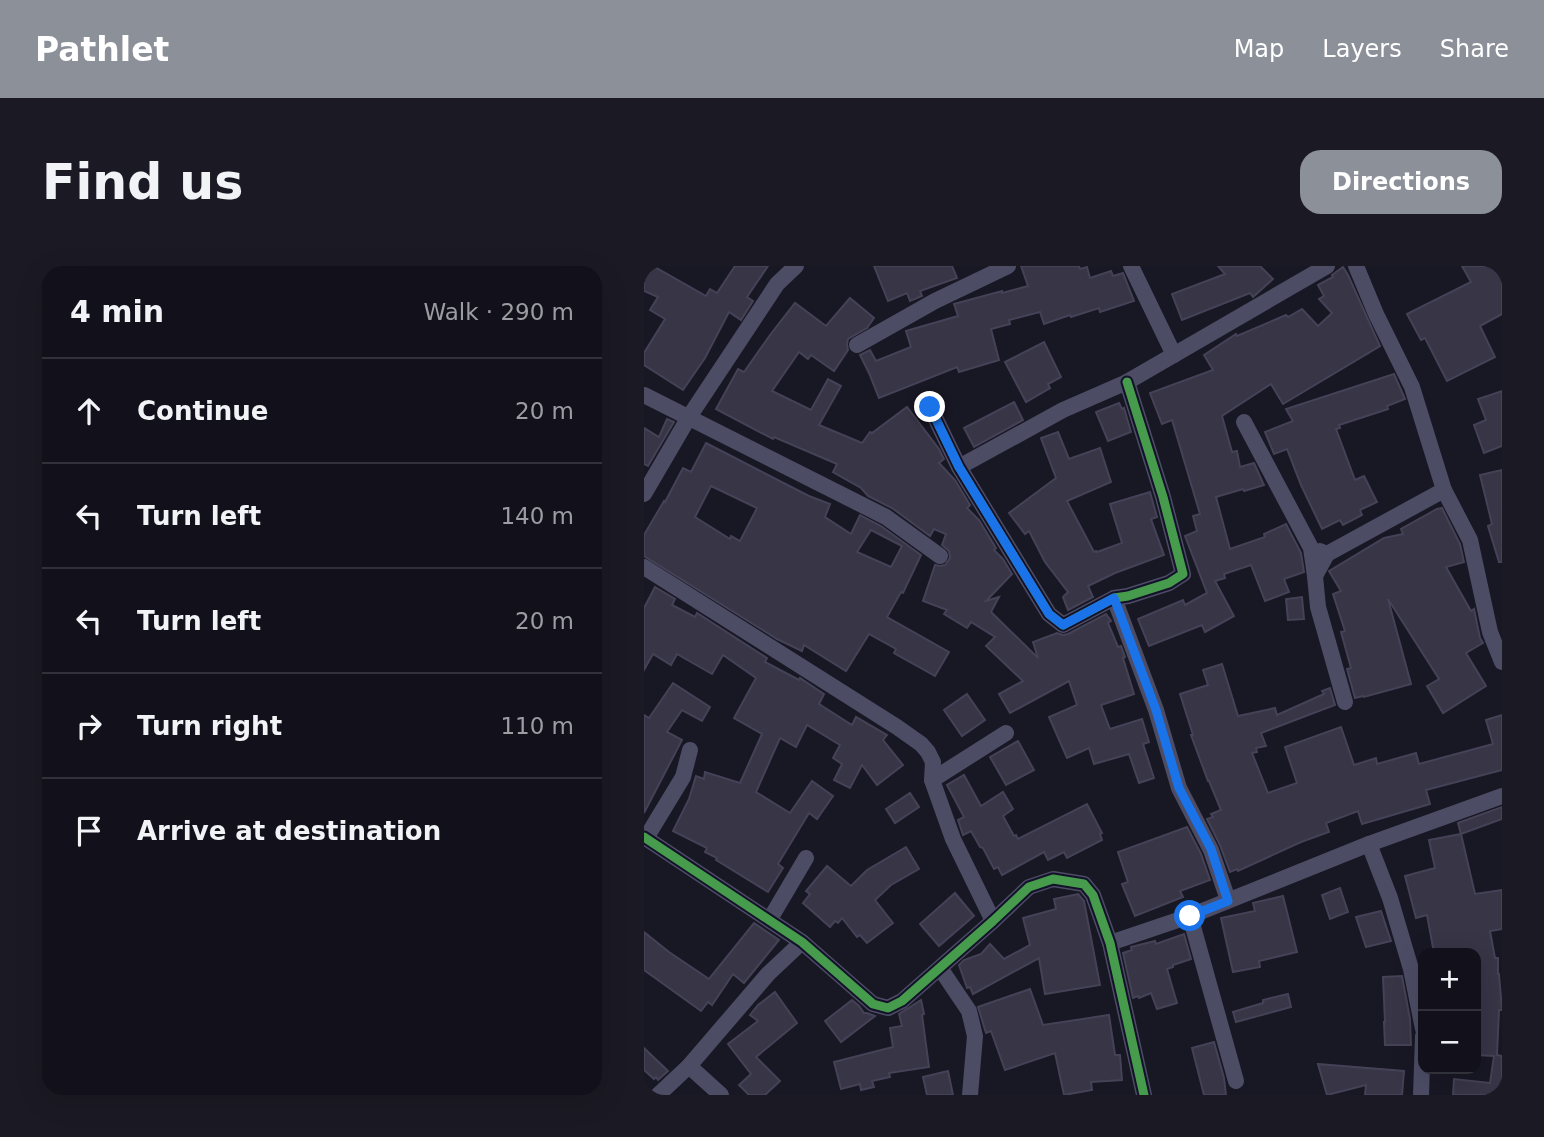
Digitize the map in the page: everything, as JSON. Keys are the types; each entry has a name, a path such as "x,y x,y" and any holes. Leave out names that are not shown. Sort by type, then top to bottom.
{"street":[{"path":"644,494 689,417 777,284 796,266"},
{"path":"857,345 935,301 1008,266"},
{"path":"1130,266 1174,355"},
{"path":"959,467 1063,410 1127,382 1327,266"},
{"path":"1356,266 1412,387 1444,490 1469,540 1490,632 1502,662"},
{"path":"930,407 959,467 1049,614 1063,625 1114,598 1169,583 1183,575 1163,496 1127,382"},
{"path":"644,395 886,517 940,556"},
{"path":"1244,422 1311,548 1318,607 1345,702"},
{"path":"1315,576 1328,554 1444,490"},
{"path":"1311,548 1328,554"},
{"path":"644,567 921,744 933,761 932,780 953,839 993,921"},
{"path":"1114,598 1156,710 1179,788 1211,849 1228,901"},
{"path":"932,780 1006,733"},
{"path":"690,750 683,777 645,838 802,942 873,1004 888,1008 902,1001 1030,887 1053,878 1084,884 1093,895 1110,943 1143,1095"},
{"path":"1110,943 1190,916 1369,844 1502,796"},
{"path":"1369,844 1390,898 1411,969 1419,1011"},
{"path":"770,919 806,858"},
{"path":"1190,916 1236,1081"},
{"path":"658,1095 689,1066 768,974 802,942"},
{"path":"940,968 969,1011 975,1037 970,1095"},
{"path":"689,1066 721,1095"},
{"path":"1421,1095 1422,1074"}],"building":[{"path":"644,266 653,266 706,296 710,289 717,293 735,266 768,266 747,297 753,301 741,320 729,312 705,358 683,390 644,365 644,353 665,319 650,310 658,297 644,291"},
{"path":"874,266 952,266 957,278 920,291 922,296 910,301 907,293 888,301"},
{"path":"1021,266 1079,266 1080,269 1087,267 1090,278 1111,271 1113,276 1123,273 1134,301 1100,312 1099,308 1071,317 1070,315 1044,324 1040,312 1009,320 1010,324 991,329 999,360 959,372 957,367 879,398 860,355 870,350 876,361 911,347 906,331 958,316 954,304 1028,286"},
{"path":"1218,266 1260,266 1273,279 1253,297 1250,293 1182,320 1172,294 1225,274"},
{"path":"1462,266 1502,266 1502,314 1480,326 1495,357 1447,381 1425,338 1421,340 1407,314 1471,282"},
{"path":"1343,267 1380,346 1283,404 1271,384 1222,416 1232,452 1237,451 1240,467 1254,463 1264,485 1216,497 1230,549 1265,537 1264,534 1286,524 1301,553 1304,572 1284,579 1289,592 1265,601 1251,565 1224,574 1225,578 1215,581 1234,616 1205,632 1202,625 1149,646 1138,619 1183,600 1185,605 1207,593 1185,536 1197,531 1193,516 1200,514 1172,420 1162,424 1150,393 1213,370 1204,355 1236,334 1237,336 1286,315 1288,317 1302,309 1318,326 1332,313 1319,299 1324,296 1318,285 1333,277 1332,275"},
{"path":"850,298 874,318 867,328 848,339 848,350 834,371 811,355 808,359 799,352 772,391 811,410 828,379 841,386 819,425 862,443 870,432 907,407 939,449 944,459 939,463 955,480 970,505 967,508 979,520 996,548 994,550 1012,574 986,601 999,597 991,612 1038,658 1033,642 1057,633 1068,634 1106,614 1111,621 1108,623 1118,647 1121,646 1134,694 1101,705 1110,729 1142,719 1149,742 1143,744 1154,778 1139,783 1129,754 1094,764 1089,748 1067,758 1049,717 1077,705 1069,681 1010,713 999,694 1023,681 986,646 995,637 971,622 967,628 944,614 947,610 923,601 935,565 945,565 950,558 949,551 942,545 946,534 934,529 930,536 892,508 868,496 861,488 833,472 837,464 774,437 773,439 716,409 738,369 744,372 795,303 826,326"},
{"path":"1044,342 1061,377 1048,384 1050,388 1026,402 1005,362"},
{"path":"1394,374 1405,399 1387,406 1388,409 1339,425 1340,428 1336,429 1355,480 1364,476 1377,502 1360,510 1362,515 1343,525 1340,520 1322,529 1287,449 1274,454 1265,432 1293,421 1286,409"},
{"path":"1502,391 1502,446 1484,453 1474,425 1486,420 1478,399"},
{"path":"1014,402 1023,420 974,447 964,428"},
{"path":"1119,403 1122,409 1124,408 1131,432 1108,441 1096,412"},
{"path":"667,419 674,422 648,466 644,464 644,428 659,437"},
{"path":"1058,432 1069,459 1100,448 1111,482 1067,501 1094,552 1122,543 1110,504 1150,492 1157,517 1151,519 1164,555 1088,586 1093,597 1068,610 1063,597 1068,592 1045,562 1029,531 1025,534 1009,513 1056,478 1041,438"},
{"path":"706,443 830,504 825,517 851,534 860,515 881,526 921,555 903,593 901,592 887,617 949,652 935,676 894,653 896,649 869,634 846,671 804,645 802,651 777,639 644,556 644,535 683,468 691,472","holes":["711,486 757,508 740,541 731,536 730,539 695,517","871,530 902,546 891,567 857,552"]},
{"path":"1502,470 1502,562 1499,562 1488,526 1492,524 1480,475"},
{"path":"1442,508 1460,544 1464,562 1446,567 1471,611 1474,609 1483,643 1466,653 1486,686 1443,713 1427,686 1439,679 1388,599 1411,684 1355,698 1347,669 1351,668 1341,632 1345,631 1333,594 1341,591 1329,571 1384,538 1403,534 1401,529"},
{"path":"655,587 675,599 672,605 695,617 697,613 767,658 765,662 799,680 800,678 824,694 819,704 852,725 856,717 887,735 883,740 903,765 877,785 862,765 850,788 834,780 842,764 833,758 840,745 807,725 796,747 780,738 756,792 790,813 812,781 833,796 817,819 809,813 778,864 783,868 768,892 716,860 717,858 705,852 707,848 673,831 689,799 696,776 704,779 705,772 740,783 762,734 734,718 756,678 723,655 712,674 677,654 671,665 653,654 644,670 644,608"},
{"path":"1302,597 1304,619 1288,620 1286,599"},
{"path":"1222,664 1238,716 1275,708 1277,715 1324,694 1322,691 1330,688 1335,705 1261,733 1266,746 1256,748 1257,752 1252,753 1268,793 1297,783 1285,747 1341,727 1354,765 1376,758 1377,764 1416,753 1419,764 1493,744 1486,720 1502,715 1502,770 1426,790 1430,804 1362,824 1358,811 1326,823 1329,832 1230,872 1207,819 1221,810 1191,735 1180,694 1208,685 1203,670"},
{"path":"673,683 710,707 702,721 682,710 667,732 682,740 644,813 644,715 649,718"},
{"path":"967,694 985,720 962,736 944,710"},
{"path":"1018,741 1034,770 1006,785 990,757"},
{"path":"964,775 981,806 1003,792 1013,809 1003,816 1018,839 1087,804 1102,833 1102,840 1067,858 1064,852 1048,860 1044,852 1002,875 998,867 994,869 971,831 963,835 958,820 964,817 947,785"},
{"path":"910,793 919,807 895,823 886,809"},
{"path":"1502,807 1502,819 1461,834 1458,823"},
{"path":"1187,827 1210,880 1180,891 1183,897 1135,916 1122,884 1128,882 1118,852"},
{"path":"1461,834 1475,894 1502,890 1502,929 1490,931 1495,958 1498,958 1502,1010 1499,1010 1497,1055 1502,1056 1502,1095 1453,1095 1454,1079 1490,1083 1494,1056 1481,1055 1481,948 1433,948 1427,915 1416,918 1405,876 1435,868 1429,840"},
{"path":"906,847 919,869 891,885 875,900 893,923 867,943 860,935 857,937 842,918 830,927 803,903 810,894 806,891 827,866 851,886 867,870"},
{"path":"1340,888 1348,912 1330,919 1322,895"},
{"path":"955,893 974,916 939,946 920,924"},
{"path":"1078,894 1084,901 1100,985 1045,994 1039,958 973,994 970,987 967,988 959,965 964,960 981,954 990,944 1004,959 1030,945 1023,918 1056,909 1054,899"},
{"path":"1283,896 1297,952 1259,961 1260,967 1233,972 1221,918 1255,911 1253,903"},
{"path":"1381,911 1391,941 1366,947 1356,917"},
{"path":"754,923 779,940 744,983 733,974 712,1005 708,1002 701,1011 644,970 644,932 709,979"},
{"path":"1184,934 1191,959 1167,969 1177,1003 1157,1009 1151,993 1133,998 1123,953 1132,950 1131,947 1155,941 1156,944"},
{"path":"1402,976 1410,1019 1411,1045 1385,1045 1383,977"},
{"path":"1030,989 1043,1025 1109,1015 1115,1055 1120,1055 1122,1080 1091,1082 1092,1090 1064,1095 1055,1053 1005,1070 991,1031 986,1033 978,1007"},
{"path":"775,992 797,1023 756,1057 780,1081 765,1095 749,1095 739,1085 751,1074 728,1044 758,1021 750,1015"},
{"path":"1288,994 1291,1007 1236,1022 1233,1012"},
{"path":"852,1000 864,1013 875,1016 841,1042 825,1021"},
{"path":"921,1000 929,1067 889,1073 890,1077 872,1081 874,1087 861,1090 860,1084 841,1089 834,1062 893,1047 890,1028 902,1026 899,1014"},
{"path":"1214,1042 1226,1095 1204,1095 1192,1048"},
{"path":"644,1048 668,1071 658,1080 644,1070"},
{"path":"1318,1064 1404,1071 1402,1095 1365,1095 1366,1085 1327,1095"},
{"path":"948,1071 953,1095 927,1095 923,1077"}],"cycle path":[{"path":"930,407 959,467 1049,614 1063,625 1114,598 1169,583 1183,574 1163,497 1127,382"},
{"path":"644,837 802,942 873,1004 888,1008 902,1001 1029,887 1053,879 1084,884 1093,895 1110,943 1144,1095"}],"route":[{"path":"930,407 959,467 1049,614 1063,625 1114,598 1156,710 1179,788 1211,849 1228,901 1190,916"}]}
